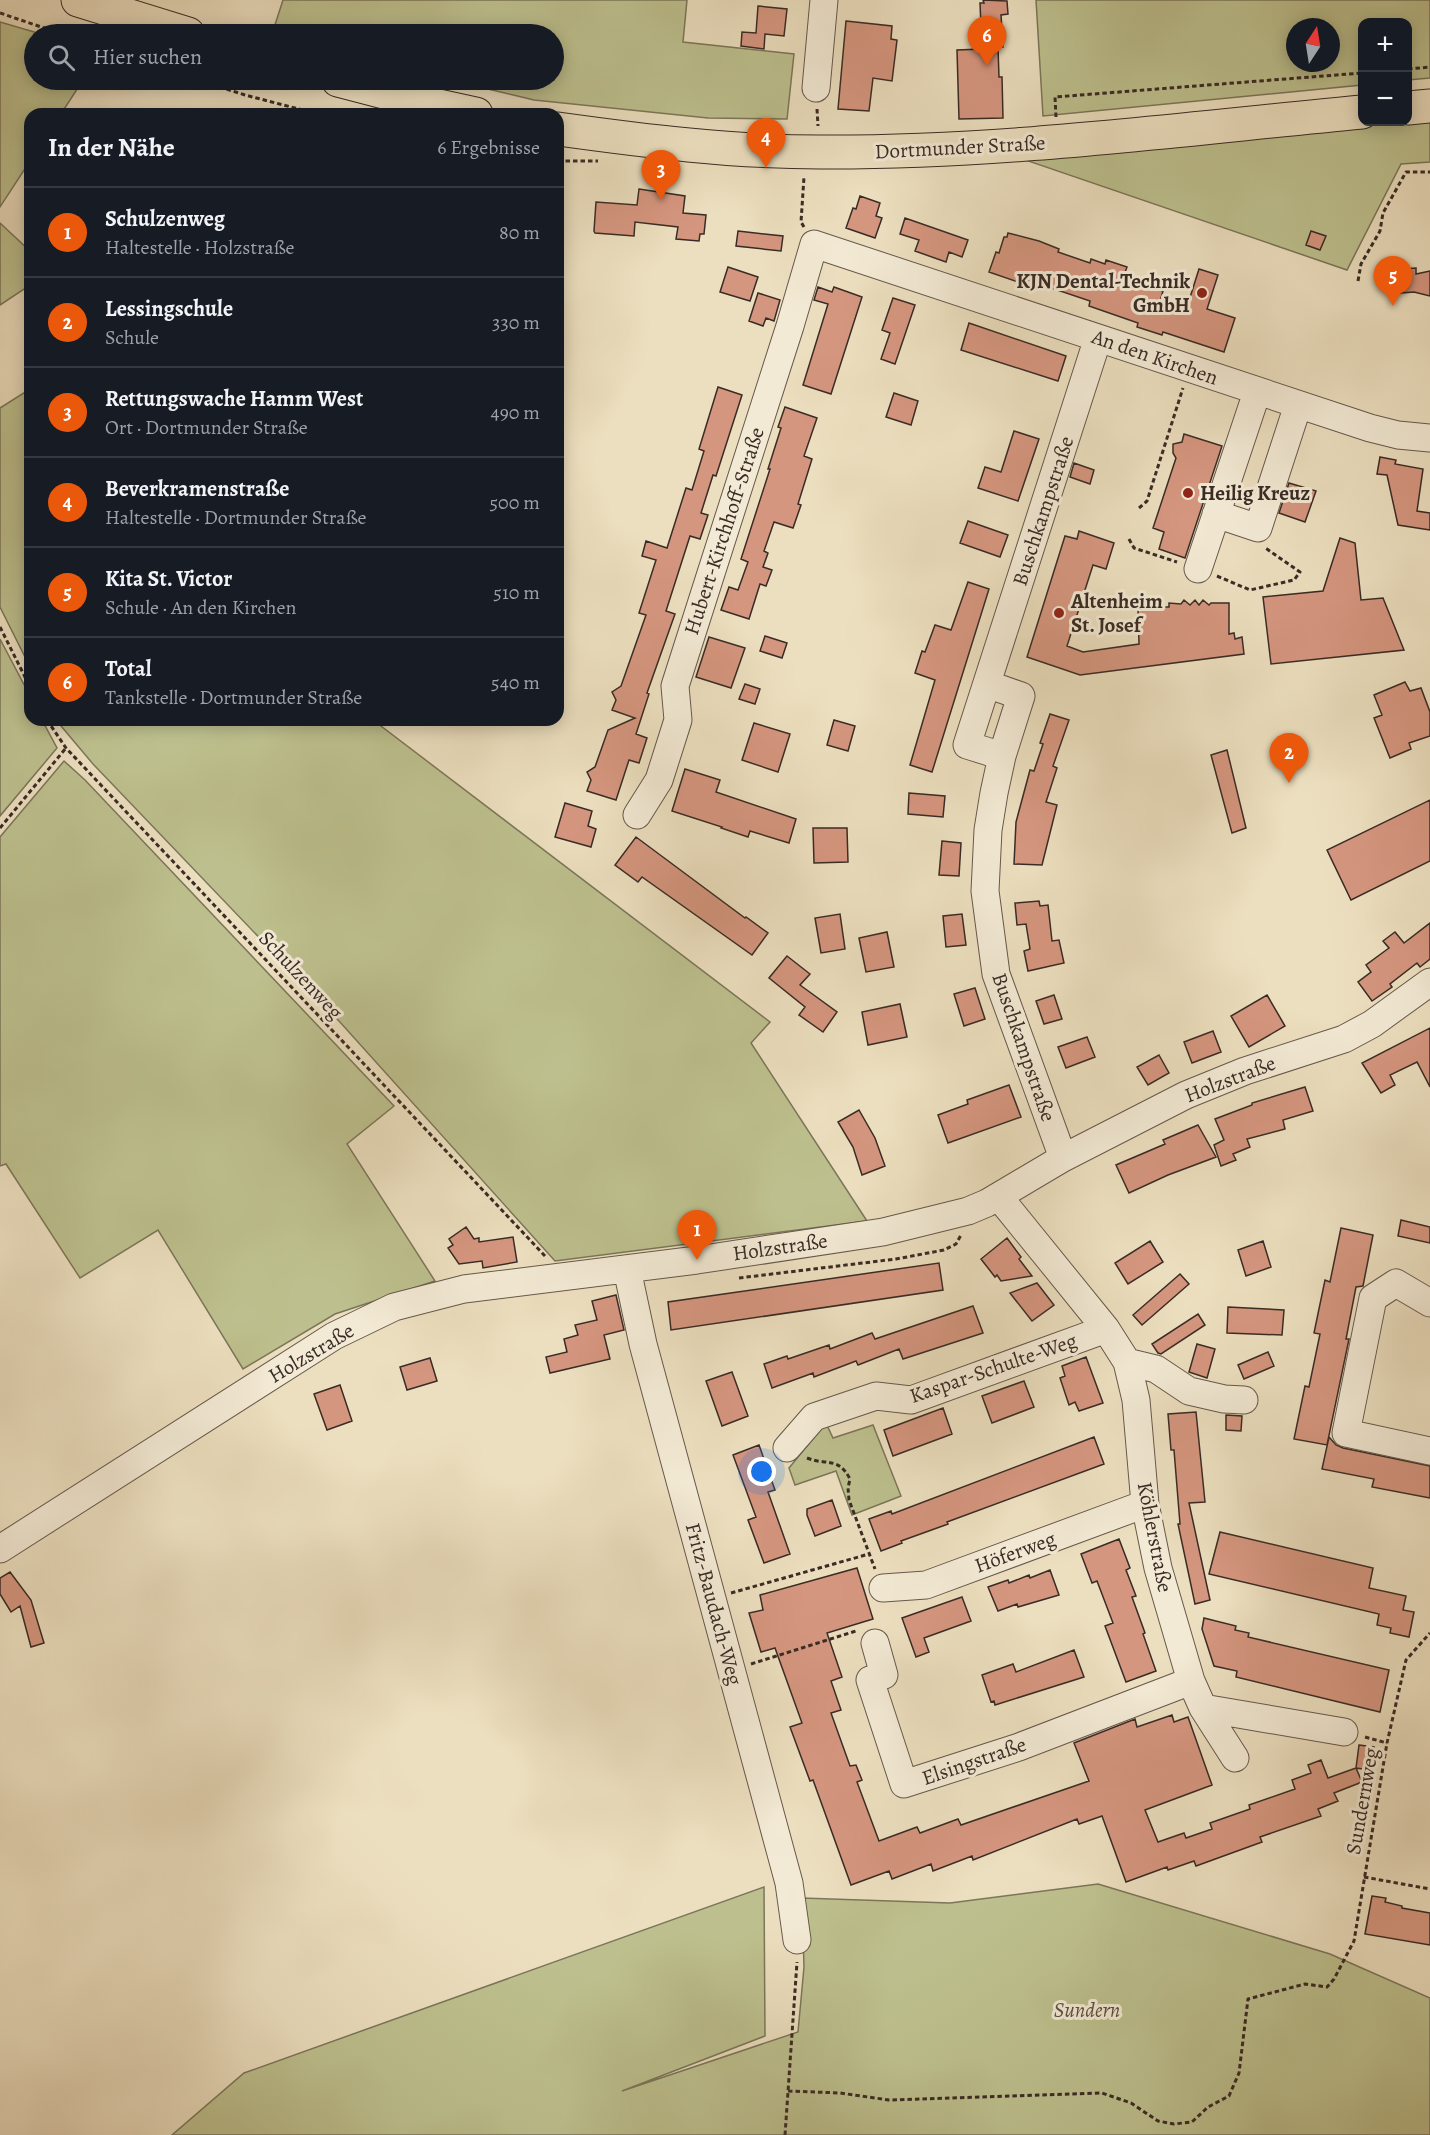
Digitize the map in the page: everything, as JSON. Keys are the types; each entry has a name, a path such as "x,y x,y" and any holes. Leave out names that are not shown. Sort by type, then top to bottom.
{"main road":[{"path":"78,0 156,24"},
{"path":"377,90 448,108"},
{"path":"1412,108 1430,106"},
{"name":"Dortmunder Straße","path":"564,130 649,142 819,153 936,150 1058,142 1358,112"}],"street":[{"path":"816,88 824,0"},
{"name":"An den Kirchen","path":"814,244 1298,405 1398,435 1430,438"},
{"name":"Hubert-Kirchhoff-Straße","path":"637,814 658,780 678,720 675,686 814,244"},
{"name":"Buschkampstraße","path":"1002,756 967,745 1098,338"},
{"path":"1198,569 1257,392"},
{"path":"1216,514 1258,528 1298,405"},
{"name":"Buschkampstraße","path":"987,684 1021,696 1002,756 993,793 988,830 985,891 996,974 1063,1158"},
{"name":"Holzstraße","path":"0,1549 334,1336 394,1307 464,1289 627,1269 883,1232 968,1211 999,1197 1063,1158 1186,1095 1245,1071 1344,1039 1372,1023 1430,982"},
{"name":"Köhlerstraße","path":"999,1197 1106,1329 1127,1362 1136,1400 1145,1504 1158,1568 1191,1681 1203,1707 1235,1758"},
{"name":"Fritz-Baudach-Weg","path":"627,1269 643,1344 789,1883 797,1940"},
{"path":"1430,1303 1396,1283 1373,1298 1346,1433 1430,1451"},
{"name":"Kaspar-Schulte-Weg","path":"787,1448 814,1418 876,1396 911,1400 1106,1329"},
{"path":"1127,1362 1156,1370 1189,1391 1224,1400 1244,1400"},
{"name":"Höferweg","path":"883,1588 926,1585 1145,1504"},
{"name":"Elsingstraße","path":"865,1637 884,1675 870,1680 904,1784 1019,1747 1191,1681"},
{"path":"1203,1707 1344,1732"}],"path":[{"path":"0,13 32,24"},
{"path":"1412,69 1430,67"},
{"path":"1058,142 1055,97 1358,73"},
{"path":"229,90 295,108"},
{"path":"805,166 801,222 814,244"},
{"path":"1358,282 1361,264 1380,231 1383,213 1406,172 1430,172"},
{"path":"1139,508 1147,501 1189,369"},
{"path":"1129,539 1134,548 1198,569 1250,590 1294,580 1300,572 1255,540 1258,528"},
{"path":"0,627 24,675"},
{"name":"Schulzenweg","path":"51,726 66,748 547,1258 553,1277"},
{"path":"0,828 66,748"},
{"path":"896,1259 944,1250 956,1244 964,1228 968,1211"},
{"path":"787,1448 814,1461 836,1463 844,1468 850,1479 849,1500 883,1588"},
{"path":"712,1598 868,1554"},
{"name":"Sundernweg","path":"788,2091 840,2093 889,2100 1102,2093 1131,2103 1158,2121 1174,2124 1192,2121 1208,2107 1229,2096 1239,2073 1248,1999 1305,1984 1327,1987 1334,1979 1354,1941 1387,1743 1406,1660 1430,1633"},
{"path":"732,1670 865,1637"},
{"path":"1364,1877 1430,1889"},
{"path":"785,2135 798,1958 797,1940"}],"green space":[{"path":"283,0 687,0 683,42 794,54 787,119 708,118 534,100 492,90 564,90 564,24 275,24"},
{"path":"1036,0 1430,0 1430,78 1412,80 1412,18 1358,18 1358,85 1043,116"},
{"path":"0,22 24,29 24,90 77,90 65,108 24,108 24,170 0,207"},
{"path":"1430,117 1430,162 1401,164 1347,270 1014,156 1358,124 1358,126 1412,126 1412,121"},
{"path":"0,223 24,245 24,289 0,305"},
{"path":"24,393 24,655 0,607 0,408"},
{"path":"0,639 24,685 24,726 45,726 57,748 0,816"},
{"path":"61,726 381,726 770,1022 751,1043 867,1221 555,1261 339,1021 93,764"},
{"path":"64,761 85,780 394,1106 347,1144 435,1281 335,1314 243,1369 158,1230 80,1278 6,1164 0,1166 0,837"},
{"path":"826,1423 833,1438 873,1425 901,1496 852,1515 836,1471 795,1485 789,1468"},
{"name":"Sundern","path":"1098,1884 1330,1954 1430,1998 1430,2135 172,2135 244,2073 764,1887 765,2036 622,2091 798,2032 804,1967 802,1898 950,1903"}],"building":[{"path":"983,0 1007,1 1008,14 1001,15 1003,47 998,48 999,77 1002,77 1003,118 959,119 957,50 982,49 980,3 984,3"},
{"path":"758,6 787,9 784,36 765,34 764,49 741,46 742,32 756,33"},
{"path":"846,21 892,26 891,39 897,40 892,81 873,78 869,111 838,109"},
{"path":"639,189 685,196 683,213 706,215 704,234 700,234 699,241 676,239 678,227 635,222 634,236 595,233 596,202 637,205"},
{"path":"860,196 880,203 876,216 882,218 875,238 846,228"},
{"path":"905,218 968,240 962,257 949,252 946,262 915,251 919,240 900,234"},
{"path":"738,231 783,236 781,251 736,246"},
{"path":"1311,231 1326,236 1320,250 1306,245"},
{"path":"1008,233 1039,241 1059,249 1058,252 1090,263 1091,259 1105,264 1106,260 1127,267 1123,278 1163,291 1161,298 1187,307 1199,269 1218,275 1207,309 1235,318 1224,352 1163,332 1162,335 1137,327 1138,323 1089,306 1090,301 1019,277 1018,282 989,272 996,252 999,253 1004,237 1007,237"},
{"path":"728,267 758,277 750,301 720,292"},
{"path":"1416,268 1416,274 1430,271 1430,296 1414,292 1388,294 1387,270"},
{"path":"818,287 832,292 834,287 862,297 831,394 803,385 828,304 814,300"},
{"path":"758,293 780,300 774,321 766,318 763,326 749,321"},
{"path":"893,298 915,305 895,364 881,359 890,333 882,330"},
{"path":"969,323 1066,356 1058,381 961,350"},
{"path":"718,387 742,395 716,476 713,475 701,513 708,515 700,539 690,536 666,611 675,614 647,693 649,694 636,734 647,738 639,763 629,760 616,800 587,791 591,780 587,772 595,767 608,730 635,718 612,710 616,700 612,692 621,686 646,615 639,613 656,560 642,556 646,541 667,548 686,488 692,490 704,451 699,449"},
{"path":"894,393 918,401 911,425 886,417"},
{"path":"785,407 817,418 804,456 812,459 793,528 774,522 764,551 768,553 763,567 772,570 766,586 760,584 749,619 721,610 729,587 738,590 748,562 741,559 770,469 768,469 781,428 778,427"},
{"path":"1014,431 1039,439 1018,501 978,488 985,467 1001,472"},
{"name":"Heilig Kreuz","path":"1184,434 1222,446 1185,558 1159,549 1164,532 1153,528 1176,458 1173,453 1173,444 1182,442"},
{"path":"1380,457 1396,460 1395,464 1423,469 1417,511 1430,513 1430,530 1398,525 1387,475 1377,474"},
{"path":"1074,463 1094,470 1090,484 1070,477"},
{"path":"1289,483 1316,491 1305,522 1279,513"},
{"path":"968,521 1008,535 1000,557 960,543"},
{"path":"1079,531 1114,543 1106,569 1093,565 1067,646 1083,652 1139,644 1138,607 1169,607 1169,603 1181,604 1184,600 1190,605 1195,600 1199,605 1203,600 1209,605 1229,603 1229,634 1234,633 1235,639 1242,637 1244,654 1080,675 1027,657 1065,536 1077,539"},
{"path":"1340,538 1355,543 1361,600 1383,598 1404,650 1271,664 1263,597 1323,591"},
{"path":"968,582 989,589 932,772 910,765 935,680 915,673 922,651 925,652 935,625 951,630"},
{"path":"765,636 787,643 782,658 760,651"},
{"path":"709,637 745,648 731,688 696,677"},
{"path":"1405,682 1410,691 1421,688 1430,712 1430,736 1409,743 1411,749 1390,758 1374,718 1382,715 1374,695"},
{"path":"745,684 760,689 755,704 739,699"},
{"path":"1050,714 1069,720 1053,766 1057,768 1046,802 1057,805 1042,865 1014,864 1016,822 1030,770 1034,771 1043,744 1040,743"},
{"path":"834,720 855,726 848,751 827,745"},
{"path":"754,723 790,734 778,772 742,760"},
{"path":"1227,750 1246,828 1232,833 1211,755"},
{"path":"685,769 720,780 716,792 796,819 789,843 750,831 748,837 672,811"},
{"path":"909,793 945,796 943,817 908,814"},
{"path":"1430,800 1430,861 1351,900 1327,850"},
{"path":"565,803 592,811 588,826 596,829 591,847 555,837"},
{"path":"813,828 847,828 848,862 814,863"},
{"path":"636,837 768,933 752,955 642,877 638,882 615,865"},
{"path":"942,841 961,843 959,876 939,875"},
{"path":"1039,901 1040,906 1048,905 1052,941 1059,940 1064,963 1028,971 1024,951 1030,949 1026,924 1017,925 1015,903"},
{"path":"840,914 845,949 821,953 815,918"},
{"path":"962,914 966,945 946,947 943,916"},
{"path":"1430,923 1430,959 1420,967 1417,963 1390,984 1392,987 1372,1001 1358,982 1371,972 1366,965 1389,948 1383,941 1395,932 1404,943"},
{"path":"887,932 894,967 866,972 859,938"},
{"path":"787,956 810,974 800,985 837,1012 823,1032 799,1015 805,1007 769,978"},
{"path":"975,988 985,1019 964,1026 954,994"},
{"path":"1054,995 1062,1019 1044,1024 1036,1001"},
{"path":"1267,995 1285,1026 1249,1047 1231,1016"},
{"path":"900,1004 907,1037 868,1045 862,1012"},
{"path":"1430,1028 1430,1087 1417,1062 1390,1075 1395,1085 1381,1093 1362,1063"},
{"path":"1213,1031 1221,1052 1192,1063 1184,1042"},
{"path":"1087,1037 1095,1057 1066,1068 1058,1047"},
{"path":"1159,1055 1169,1073 1148,1085 1137,1067"},
{"path":"1009,1085 1021,1117 948,1143 938,1115 968,1104 967,1100"},
{"path":"1305,1087 1313,1111 1283,1120 1285,1129 1247,1139 1250,1147 1233,1154 1236,1160 1221,1166 1214,1145 1224,1140 1215,1119 1252,1105 1252,1103"},
{"path":"859,1110 875,1138 885,1166 862,1175 853,1147 838,1122"},
{"path":"1198,1125 1216,1157 1129,1193 1116,1165 1165,1144 1163,1140"},
{"path":"1401,1220 1430,1227 1430,1243 1398,1236"},
{"path":"466,1227 474,1239 479,1238 479,1242 513,1237 517,1262 483,1268 482,1261 459,1264 448,1248 453,1245 449,1239"},
{"path":"1341,1228 1373,1235 1363,1286 1356,1287 1346,1339 1349,1339 1327,1445 1294,1439 1305,1386 1309,1387 1320,1334 1314,1333 1325,1280 1330,1282"},
{"path":"1007,1238 1032,1276 1001,1281 981,1259"},
{"path":"1150,1241 1163,1262 1128,1284 1115,1263"},
{"path":"1263,1241 1271,1267 1246,1276 1238,1250"},
{"path":"939,1263 943,1290 671,1330 668,1302"},
{"path":"1180,1274 1189,1284 1142,1325 1133,1315"},
{"path":"1037,1283 1054,1305 1032,1321 1010,1293"},
{"path":"616,1295 624,1330 604,1335 610,1359 550,1373 546,1357 567,1352 564,1339 578,1335 575,1325 597,1320 592,1301"},
{"path":"973,1306 983,1333 903,1359 899,1349 858,1365 856,1361 814,1377 813,1373 772,1388 764,1364 787,1356 788,1359 829,1345 830,1349 872,1333 875,1339"},
{"path":"1228,1307 1284,1310 1282,1335 1227,1333"},
{"path":"1198,1314 1205,1325 1161,1354 1158,1353 1152,1344"},
{"path":"1197,1344 1215,1349 1207,1378 1189,1372"},
{"path":"1268,1352 1274,1366 1244,1379 1238,1365"},
{"path":"1086,1357 1103,1403 1079,1411 1075,1402 1069,1405 1060,1378 1065,1376 1062,1366"},
{"path":"430,1358 437,1381 407,1390 400,1367"},
{"path":"732,1372 748,1416 722,1426 706,1381"},
{"path":"1024,1381 1034,1407 992,1423 982,1396"},
{"path":"340,1385 352,1421 327,1430 314,1394"},
{"path":"943,1408 952,1434 893,1456 884,1430"},
{"path":"1196,1412 1205,1502 1189,1503 1210,1600 1195,1604 1178,1524 1180,1524 1174,1450 1171,1450 1168,1414"},
{"path":"1226,1415 1242,1416 1241,1431 1226,1430"},
{"path":"1094,1437 1104,1464 947,1522 948,1524 881,1551 869,1519 891,1511 892,1514"},
{"path":"1329,1437 1336,1445 1343,1448 1430,1466 1430,1498 1372,1487 1374,1479 1322,1469"},
{"path":"759,1445 775,1490 768,1492 790,1554 764,1563 748,1520 756,1517 733,1455"},
{"path":"832,1500 841,1526 815,1536 807,1509"},
{"path":"1220,1532 1373,1568 1369,1588 1406,1596 1403,1610 1414,1612 1409,1637 1390,1633 1391,1628 1377,1625 1379,1614 1209,1574"},
{"path":"1119,1539 1130,1568 1126,1570 1136,1596 1132,1597 1156,1671 1126,1682 1105,1626 1113,1623 1097,1581 1092,1583 1081,1554"},
{"path":"857,1568 873,1619 827,1633 842,1677 831,1681 841,1710 831,1713 850,1766 856,1765 862,1780 857,1782 879,1841 917,1827 920,1833 958,1819 961,1825 1089,1781 1074,1743 1135,1719 1137,1727 1172,1715 1174,1722 1188,1717 1212,1785 1145,1810 1158,1842 1184,1833 1186,1838 1212,1829 1210,1823 1250,1809 1249,1805 1295,1789 1292,1780 1311,1773 1308,1765 1321,1760 1328,1778 1356,1768 1362,1782 1334,1793 1338,1801 1318,1809 1321,1816 1260,1837 1262,1842 1196,1866 1194,1861 1168,1870 1167,1867 1126,1882 1102,1816 1079,1824 1077,1819 973,1860 972,1856 933,1871 931,1864 892,1879 889,1871 851,1885 813,1780 810,1781 790,1727 802,1723 775,1648 761,1652 749,1613 763,1610 760,1595"},
{"path":"1050,1570 1059,1595 1018,1607 1017,1604 998,1611 988,1587 1008,1580 1009,1583 1029,1575 1030,1578"},
{"path":"10,1572 31,1600 44,1643 31,1647 20,1606 11,1612 0,1594 0,1578"},
{"path":"962,1597 971,1621 924,1638 929,1652 916,1657 902,1618"},
{"path":"1204,1618 1236,1626 1235,1630 1249,1633 1248,1637 1389,1670 1380,1712 1236,1677 1237,1671 1214,1666 1202,1629"},
{"path":"1074,1650 1084,1677 995,1705 994,1701 991,1702 982,1675 1013,1664 1016,1672"},
{"path":"1359,1745 1374,1747 1370,1770 1356,1768"},
{"path":"1372,1896 1386,1898 1385,1902 1402,1906 1402,1908 1430,1913 1430,1945 1365,1934"}],"place":[{"name":"Total","path":"987,66"},
{"name":"Beverkramenstraße","path":"766,168"},
{"name":"Rettungswache Hamm West","path":"661,200"},
{"name":"KJN Dental-Technik GmbH","path":"1202,293"},
{"name":"Kita St. Victor","path":"1393,306"},
{"name":"Heilig Kreuz","path":"1188,493"},
{"name":"Altenheim St. Josef","path":"1059,613"},
{"name":"Lessingschule","path":"1289,783"},
{"name":"Schulzenweg","path":"697,1260"}]}
